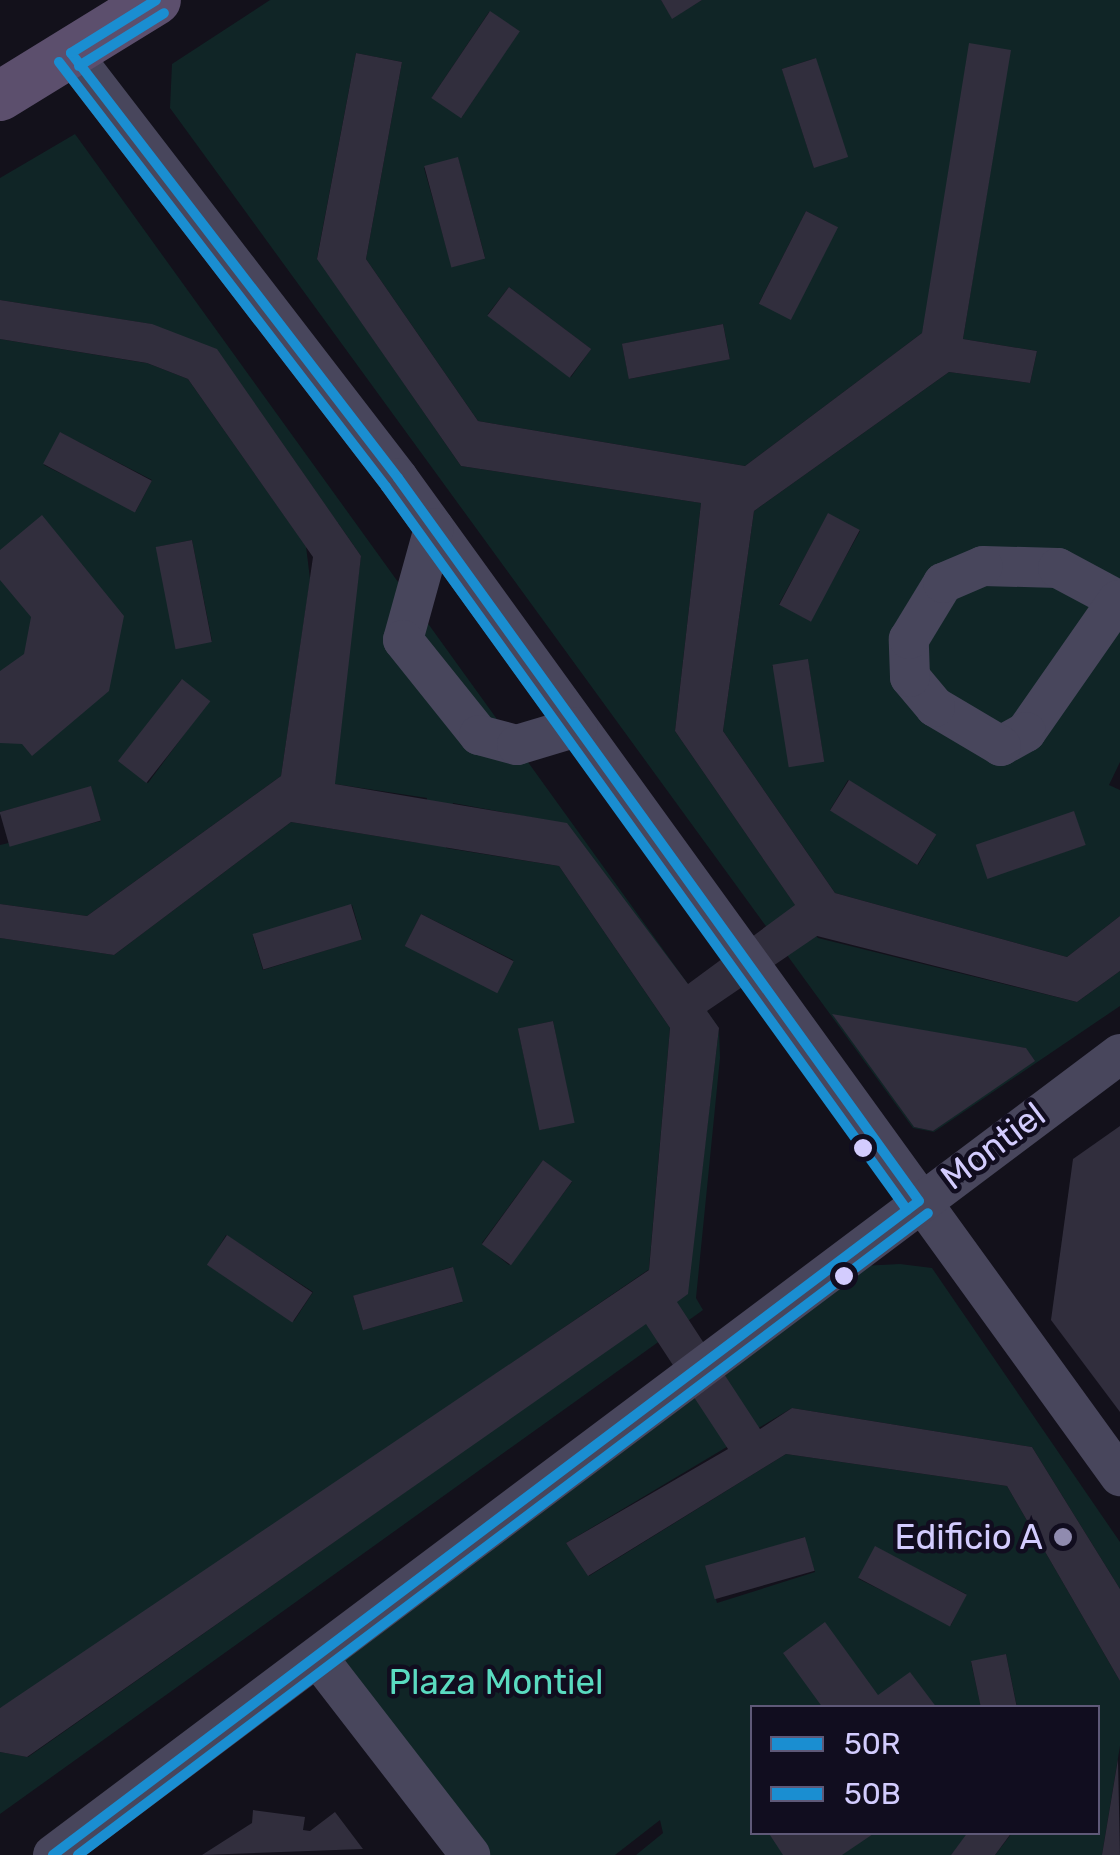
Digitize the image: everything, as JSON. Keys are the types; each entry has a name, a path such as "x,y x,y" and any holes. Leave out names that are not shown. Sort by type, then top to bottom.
{"main road":[{"path":"0,96 156,0"}],"street":[{"path":"71,53 434,528 1120,1476"},
{"path":"434,528 402,640 479,735 517,745 577,727"},
{"path":"983,566 1058,568 1119,599 1014,741 1001,746 969,733 910,677 909,639 943,583 983,566"},
{"name":"Montiel","path":"54,1855 918,1201 1120,1054"},
{"path":"318,1658 470,1855"}],"green space":[{"path":"270,0 661,0 672,18 702,0 1120,0 1120,762 1109,785 1120,790 1120,916 1067,957 835,893 723,731 754,511 949,372 1030,383 1037,351 963,339 1010,50 922,333 745,466 478,421 366,259 402,62 356,53 317,258 461,466 701,503 675,731 818,938 1077,1002 1120,971 1120,1006 934,1132 913,1128 170,108 172,64","holes":["489,12 519,31 462,117 432,97","816,58 814,168 782,69","458,158 485,257 452,267 424,168","806,211 837,227 759,304","509,287 591,349 571,377 488,314","723,324 730,359 629,379 622,344","828,514 860,531 810,621 779,604","808,660 824,762 772,666","848,780 936,835 918,865 830,810","1074,811 1085,845 987,878","833,1015 1025,1048 1034,1060 933,1131 914,1127"]},
{"path":"75,134 719,1028 720,1058 696,1298 703,1310 0,1814 0,1752 28,1757 418,1483 0,1708 0,938 114,955 291,822 419,843 427,798 335,784 310,580 281,776 87,916 0,904 0,845 101,821 91,787 0,812 0,339 146,363 151,324 0,300 0,178","holes":["152,325 217,350 337,522 305,545 188,379 147,363","61,433 152,480 136,511 44,465","338,523 361,556 357,586 310,579 306,546","192,540 211,642 157,547","181,680 209,701 148,783 120,762","453,803 567,824 719,1028 687,1293 649,1268 670,1028 559,866 446,848","352,905 362,939 263,970 253,937","421,914 513,961 405,946","553,1021 573,1122 540,1130 518,1029","543,1160 572,1182 509,1265 482,1243","226,1235 313,1292 294,1321 208,1265","452,1267 462,1302 363,1330 353,1296","648,1270 687,1293 408,1434"]},
{"name":"Plaza Montiel","path":"900,1264 932,1268 1120,1542 1120,1589 1032,1447 792,1408 566,1543 589,1576 786,1454 1007,1486 1120,1681 1120,1746 1102,1855 995,1855 1010,1835 1100,1835 1100,1705 1017,1705 1006,1654 971,1662 981,1705 750,1705 750,1835 966,1835 951,1855 636,1855 663,1833 660,1820 615,1855 470,1855 318,1658 862,1266","holes":["804,1537 815,1572 717,1603 707,1569","875,1547 966,1594 951,1625 859,1579"]}],"building":[{"path":"661,0 702,0 672,19"},
{"path":"490,11 520,31 461,118 431,98"},
{"path":"969,43 1011,50 963,339 1037,351 1030,383 949,372 754,511 723,731 835,893 1067,957 1120,916 1120,971 1077,1002 817,936 707,1011 719,1028 688,1294 677,1302 760,1429 792,1408 1032,1447 1120,1589 1120,1681 1007,1486 786,1454 588,1576 566,1543 728,1449 646,1324 27,1757 0,1752 0,1708 649,1270 670,1028 559,866 291,822 114,955 0,938 0,904 87,916 281,776 313,557 188,379 147,363 0,339 0,300 152,324 217,349 361,556 335,784 567,823 688,984 795,905 675,731 701,503 461,466 317,259 356,53 402,62 366,259 478,421 745,466 922,333"},
{"path":"816,58 848,157 814,168 782,69"},
{"path":"458,157 485,258 451,267 424,166"},
{"path":"806,211 838,227 791,320 759,304"},
{"path":"509,287 591,349 570,378 487,316"},
{"path":"723,324 730,359 629,379 622,344"},
{"path":"60,432 152,481 135,513 43,464"},
{"path":"828,513 860,530 811,622 779,605"},
{"path":"42,515 124,616 109,691 32,756 22,744 0,743 0,671 24,654 31,617 0,580 0,550"},
{"path":"192,540 212,642 176,649 156,547"},
{"path":"808,659 824,762 789,767 772,665"},
{"path":"182,679 210,701 146,783 118,761"},
{"path":"849,780 936,835 917,865 830,811"},
{"path":"91,786 101,821 10,847 0,812"},
{"path":"1074,811 1086,845 987,879 976,845"},
{"path":"351,904 362,939 263,969 253,934"},
{"path":"421,914 514,961 497,993 405,946"},
{"path":"832,1014 1026,1048 1035,1061 933,1131 914,1127"},
{"path":"553,1021 575,1123 539,1130 518,1028"},
{"path":"1120,1126 1120,1412 1051,1320 1073,1159"},
{"path":"543,1160 572,1181 511,1265 482,1244"},
{"path":"227,1235 312,1293 292,1322 207,1265"},
{"path":"453,1267 463,1302 363,1330 353,1296"},
{"path":"805,1537 815,1571 715,1599 705,1566"},
{"path":"875,1546 967,1595 950,1627 858,1578"},
{"path":"825,1622 878,1695 910,1672 935,1705 821,1705 783,1653"},
{"path":"1006,1654 1016,1705 980,1705 971,1661"},
{"path":"1118,1759 1120,1855 1102,1855"},
{"path":"253,1810 305,1817 303,1830 310,1831 335,1812 363,1849 202,1855 252,1823"},
{"path":"770,1835 872,1835 842,1855 783,1855"},
{"path":"966,1835 1010,1835 995,1855 951,1855"}],"transit line":[{"name":"50R","path":"71,53 156,0"},
{"name":"50B","path":"79,66 164,13"},
{"name":"50R","path":"71,53 398,478 919,1201"},
{"name":"50B","path":"59,62 386,487 907,1210"},
{"name":"50R","path":"53,1855 919,1201"},
{"name":"50B","path":"78,1855 928,1213"}],"place":[{"name":"Edificio A","path":"1063,1537"}]}
